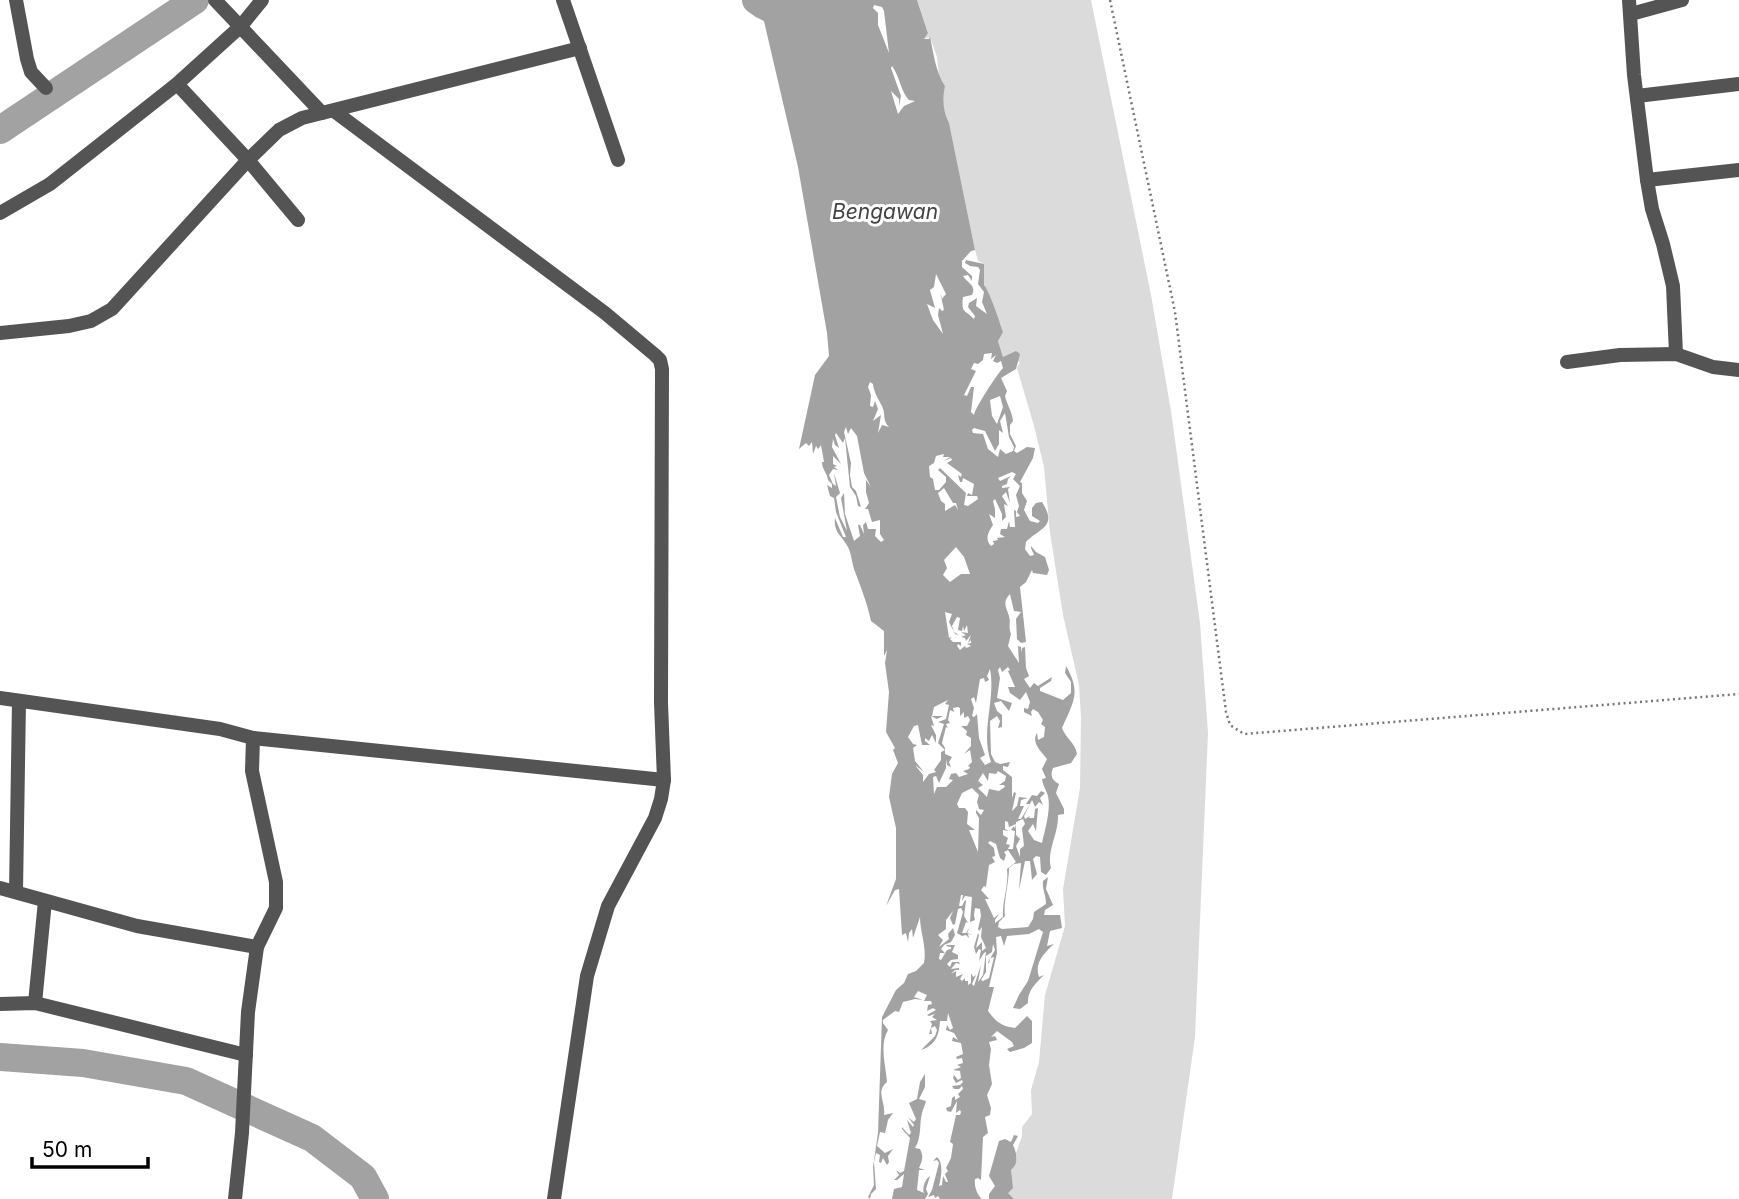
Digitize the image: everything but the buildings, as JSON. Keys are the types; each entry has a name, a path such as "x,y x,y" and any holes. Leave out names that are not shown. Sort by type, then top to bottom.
{"street":[{"path":"16,0 31,72 46,88"},
{"path":"215,0 328,112 595,306 660,360 662,799 655,818 608,906 587,976 554,1199"},
{"path":"0,213 50,184 177,84 241,26 262,0"},
{"path":"563,0 618,160"},
{"path":"1676,355 1672,286 1647,180 1630,7 1682,0"},
{"path":"0,333 69,326 91,321 111,309 248,160 279,130 302,118 580,48"},
{"path":"177,84 248,160 298,220"},
{"path":"1637,96 1739,84"},
{"path":"1647,180 1739,170"},
{"path":"1567,362 1620,355 1676,355 1713,367 1739,370"},
{"path":"0,698 220,729 254,738 664,780"},
{"path":"16,892 19,701"},
{"path":"235,1199 242,1133 248,1012 257,947 276,908 276,882 252,771 254,738"},
{"path":"0,888 137,926 257,947"},
{"path":"35,1003 44,901"},
{"path":"0,1004 35,1003 171,1034 246,1055"}],"path":[{"path":"1111,0 1175,312 1226,712 1230,725 1244,734 1739,694"}],"shaded area":[{"path":"917,0 1091,0 1151,295 1171,411 1200,623 1208,733 1195,1037 1172,1199 1014,1199 1007,1193 1011,1170 1017,1159 1022,1127 1032,1114 1031,1090 1039,1062 1045,995 1065,926 1063,889 1080,788 1079,685 1063,615 1050,533 1044,467 1017,368 1020,362 1003,357 998,341 1001,326 982,279 984,264 978,261 975,250 943,105 945,86 939,76 937,57 930,37 924,39 928,32"}],"water":[{"name":"Bengawan","path":"759,0 917,0 928,33 924,39 929,39 930,36 937,69 945,86 944,109 975,250 962,261 962,267 972,276 972,281 968,275 963,276 973,289 972,295 963,297 963,309 974,319 975,316 968,307 969,303 977,298 976,306 987,314 982,302 984,292 978,284 980,270 965,263 966,260 984,264 984,285 1003,332 998,341 1003,357 1016,351 1020,354 1016,369 1001,378 1007,391 1005,396 1013,421 1010,434 1016,446 1014,451 1017,453 1027,447 1035,448 1033,458 1020,482 1027,501 1024,510 1030,521 1038,523 1040,521 1032,516 1032,508 1036,503 1042,502 1048,517 1045,526 1026,542 1025,549 1030,556 1034,555 1031,546 1045,557 1049,570 1047,575 1033,573 1032,570 1020,587 1026,642 1021,643 1017,639 1016,619 1021,612 1014,611 1010,594 1006,600 1011,634 1008,646 1019,663 1018,646 1021,647 1021,653 1025,647 1029,676 1024,679 1030,688 1034,683 1038,686 1052,677 1040,691 1063,700 1071,693 1071,682 1065,673 1066,666 1074,690 1074,697 1062,728 1077,754 1071,763 1053,768 1052,773 1053,779 1059,784 1056,793 1064,814 1058,815 1050,856 1051,868 1046,875 1041,872 1040,857 1036,856 1033,859 1037,874 1032,880 1030,861 1025,861 1019,890 1021,863 1009,868 1005,916 998,927 1028,927 1034,912 1046,904 1043,881 1048,877 1046,889 1053,905 1045,910 1044,915 1060,915 1062,928 1050,931 1047,946 1054,944 1038,967 1039,977 1044,975 1031,991 1028,1003 1020,1009 1013,1008 1028,981 1043,932 1039,929 1029,934 1007,936 1004,946 1001,936 996,937 997,953 989,987 994,987 988,1011 999,1023 1015,1028 1027,1016 1032,1021 1032,1043 1010,1052 1007,1049 1014,1046 1012,1042 997,1031 991,1037 995,1036 997,1040 989,1042 992,1084 987,1095 991,1108 990,1115 985,1117 988,1133 983,1137 981,1180 975,1179 977,1193 982,1199 940,1199 934,1195 928,1197 939,1163 937,1160 933,1161 937,1157 941,1167 939,1186 942,1185 943,1176 948,1182 945,1174 951,1158 953,1144 950,1142 956,1115 961,1112 960,1110 956,1113 957,1101 951,1112 946,1108 951,1106 952,1098 955,1096 955,1100 960,1097 958,1094 963,1089 962,1086 954,1089 952,1086 963,1082 962,1080 956,1083 954,1075 958,1080 961,1078 960,1071 953,1070 961,1067 957,1065 963,1063 962,1058 956,1057 963,1054 961,1043 952,1041 953,1037 958,1040 954,1033 946,1030 947,1025 950,1030 953,1028 948,1013 947,1021 940,1021 938,1035 933,1042 921,1050 935,1036 935,1026 931,1028 932,1034 929,1034 932,1024 930,1021 937,1020 932,1017 935,1014 927,1015 936,1010 933,1008 927,1011 931,1001 924,1001 927,995 918,991 914,997 923,1000 903,1002 899,1012 895,1011 883,1020 888,1030 883,1049 887,1082 881,1093 884,1115 893,1113 885,1133 880,1132 877,1146 885,1153 893,1149 888,1156 887,1165 883,1158 881,1163 879,1162 880,1155 876,1153 876,1189 870,1199 868,1197 874,1185 873,1167 878,1133 882,1017 908,974 924,963 925,951 920,917 913,938 912,929 908,942 906,933 902,935 899,889 895,890 886,906 896,879 896,828 889,797 892,774 898,763 893,750 895,748 886,732 889,692 884,631 871,621 849,549 835,527 835,518 843,537 846,537 836,512 834,498 830,496 827,485 832,488 823,467 821,445 818,449 816,446 813,454 812,442 799,449 815,375 829,356 798,167","holes":["874,5 882,7 884,11 889,53 878,25 878,13 873,8","892,66 906,97 915,101 904,106 898,114 891,91 899,99 899,106 901,96","936,274 946,294 942,299 940,292 944,310 939,308 938,315 943,334 933,320 927,304 935,308 930,290 934,287","992,353 991,359 996,355 993,361 1001,361 1003,368 974,415 971,412 974,387 971,387 967,396 964,395 976,371 971,369 974,363 978,364 983,360 984,354","870,382 889,427 882,425 878,433 881,415 873,421 878,409 875,401 873,407 870,406","1000,396 1003,407 997,424 992,416 990,400","1005,413 1013,451 1006,454 1000,449 998,457 988,449 983,434 973,433 972,430 974,428 985,431 995,451 999,444 999,430 1003,433 1000,421","846,427 848,434 851,428 857,436 864,473 871,487 866,480 869,503 865,509 868,509 872,522 880,520 880,534 884,540 881,542 875,536 876,529 868,529 866,522 863,525 864,534 858,525 860,536 854,541 845,514 844,493 841,498 847,531 840,517 836,497 840,493 834,473 836,486 829,475 833,469 838,470 834,467 837,466 833,464 833,456 841,464 832,447 833,439 839,448 836,433 843,443 845,438 850,487 858,506 861,507 852,487 851,463 844,432","944,454 943,457 950,457 944,461 951,458 947,463 962,474 961,477 958,475 960,482 963,478 974,484 972,495 968,493 967,496 977,496 978,499 968,506 964,505 966,493 940,468 938,470 946,477 946,482 939,490 935,490 929,466 934,463 936,456","1012,472 1016,474 1013,479 1020,486 1016,495 1019,506 1017,512 1020,516 1016,517 1014,510 1015,527 1010,527 1009,521 1007,529 1001,529 1000,534 1005,537 997,538 991,546 988,538 993,525 989,514 995,518 995,499 1002,514 1002,521 1006,517 1004,504 1008,506 1002,496 1006,492 1010,503 1010,487 1002,486 1007,484 1011,476 1000,481 998,478","944,488 953,503 956,503 958,510 955,505 945,511 945,504 938,493","956,547 964,557 970,574 961,574 950,582 943,575 947,568 944,560","945,612 952,614 949,622 954,632 952,626 957,617 960,618 958,630 962,631 963,626 964,631 967,625 968,633 961,632 966,635 961,637 966,641 971,635 968,643 971,640 971,643 967,644 971,646 966,648 965,646 960,650 957,646 961,646 961,642 953,642 950,639 952,637 949,638","1000,667 1002,672 1008,667 1010,670 1008,671 1015,687 1008,687 1010,693 1020,700 1026,692 1030,702 1024,712 1032,716 1033,709 1038,712 1043,720 1041,724 1045,727 1044,737 1038,740 1037,733 1035,737 1038,747 1047,759 1042,769 1046,778 1042,779 1049,807 1042,843 1034,840 1028,831 1033,824 1036,831 1038,808 1035,809 1034,818 1029,818 1030,816 1025,819 1030,804 1021,819 1018,819 1024,806 1020,806 1021,800 1028,798 1019,797 1017,806 1012,811 1016,793 1014,792 1012,798 1012,777 1003,770 1003,766 1008,767 1010,762 995,762 991,754 990,721 997,716 1000,721 998,728 1002,727 1002,715 994,703 1001,701 1009,711 1012,703 997,698","990,669 987,739 991,762 985,765 980,758 985,755 979,738 977,714 972,716 974,708 971,699 974,697 976,703 980,679 984,678 985,682 989,680 987,676","948,700 945,704 949,705 946,719 938,722 944,724 938,743 945,750 941,752 941,760 934,770 936,772 929,774 923,782 923,775 915,765 924,772 915,761 913,748 917,745 908,737 914,726 918,725 922,745 930,745 925,738 929,741 932,735 936,743 931,716 937,719 943,716 932,716 934,707","958,707 960,716 964,712 964,718 968,716 970,720 967,726 961,726 971,738 971,746 964,754 970,750 972,762 968,766 969,769 963,771 968,774 959,777 956,773 951,774 949,779 953,780 946,787 937,787 934,794 933,777 936,776 939,783 946,768 946,759 947,765 951,767 949,762 952,757 945,754 942,743 946,727 948,728 946,724 950,723 950,710 954,712 953,708","998,771 1006,776 1005,781 999,785 1005,787 999,791 989,789 987,797 978,788 983,785 978,781 983,773 988,781 989,773 996,774","972,788 979,795 979,809 984,810 981,815 976,810 979,818 978,852 969,830 975,830 967,824 968,812 965,808 959,808 957,804 962,793","1023,819 1025,824 1022,828 1024,846 1020,849 1020,857 1016,846 1020,839 1016,835 1016,822","1005,821 1009,827 1016,824 1015,829 1014,826 1011,830 1015,831 1013,849 1008,849 1008,838 1003,835 1003,830 1009,831 1005,829","990,841 996,844 1000,858 1004,861 1004,852 1008,850 1016,862 1007,869 1003,917 995,923 999,914 994,918 985,899 989,899 981,890 986,887 989,865 995,862 992,857 995,856 994,848 988,843","961,895 962,901 965,896 972,897 970,922 975,920 975,908 980,909 978,929 979,931 982,927 981,937 986,948 982,951 982,942 976,948 978,933 974,947 976,954 981,950 979,961 986,952 983,975 978,982 981,965 974,986 972,984 976,975 973,977 971,973 971,983 968,985 965,978 962,981 960,979 963,974 956,977 956,971 951,974 955,970 959,970 951,969 956,963 960,964 959,962 952,962 950,967 947,964 958,959 958,955 952,952 955,945 947,945 951,949 939,959 940,953 945,953 941,949 951,942 955,935 953,928 948,934 949,939 939,947 943,940 938,935 946,929 946,920 953,911 950,918 953,925 958,909 961,908 963,912 957,933 969,938 968,934 973,935 967,933 970,927 966,933 962,933 966,922 968,923 964,916 966,901 959,906","993,944 995,950 990,958 994,957 989,978 983,981 981,980 986,972 986,956 992,952"]},
{"path":"1041,791 1045,793 1040,798 1043,805 1039,802 1035,807 1032,800 1030,804 1026,804 1032,795 1037,796"},
{"path":"925,1074 925,1087 919,1099 926,1101 915,1148 920,1149 922,1154 919,1168 925,1170 919,1170 917,1190 924,1193 924,1184 930,1176 926,1189 928,1194 925,1199 892,1199 894,1189 902,1187 904,1174 894,1180 899,1175 896,1170 900,1173 904,1171 910,1138 902,1127 909,1135 911,1133 907,1120 913,1127 914,1125 908,1117 914,1122 916,1119 909,1103 917,1099 920,1082"},
{"path":"1014,1135 1018,1136 1013,1145 1016,1161 1011,1170 1013,1188 1008,1193 1014,1199 989,1199 995,1186 989,1176 999,1141 1005,1139 1011,1142"}],"waterway":[{"path":"0,130 195,0"},
{"path":"756,0 779,10 791,8 802,0"},
{"path":"0,1057 83,1063 186,1081 312,1138 363,1177 375,1199"}]}
